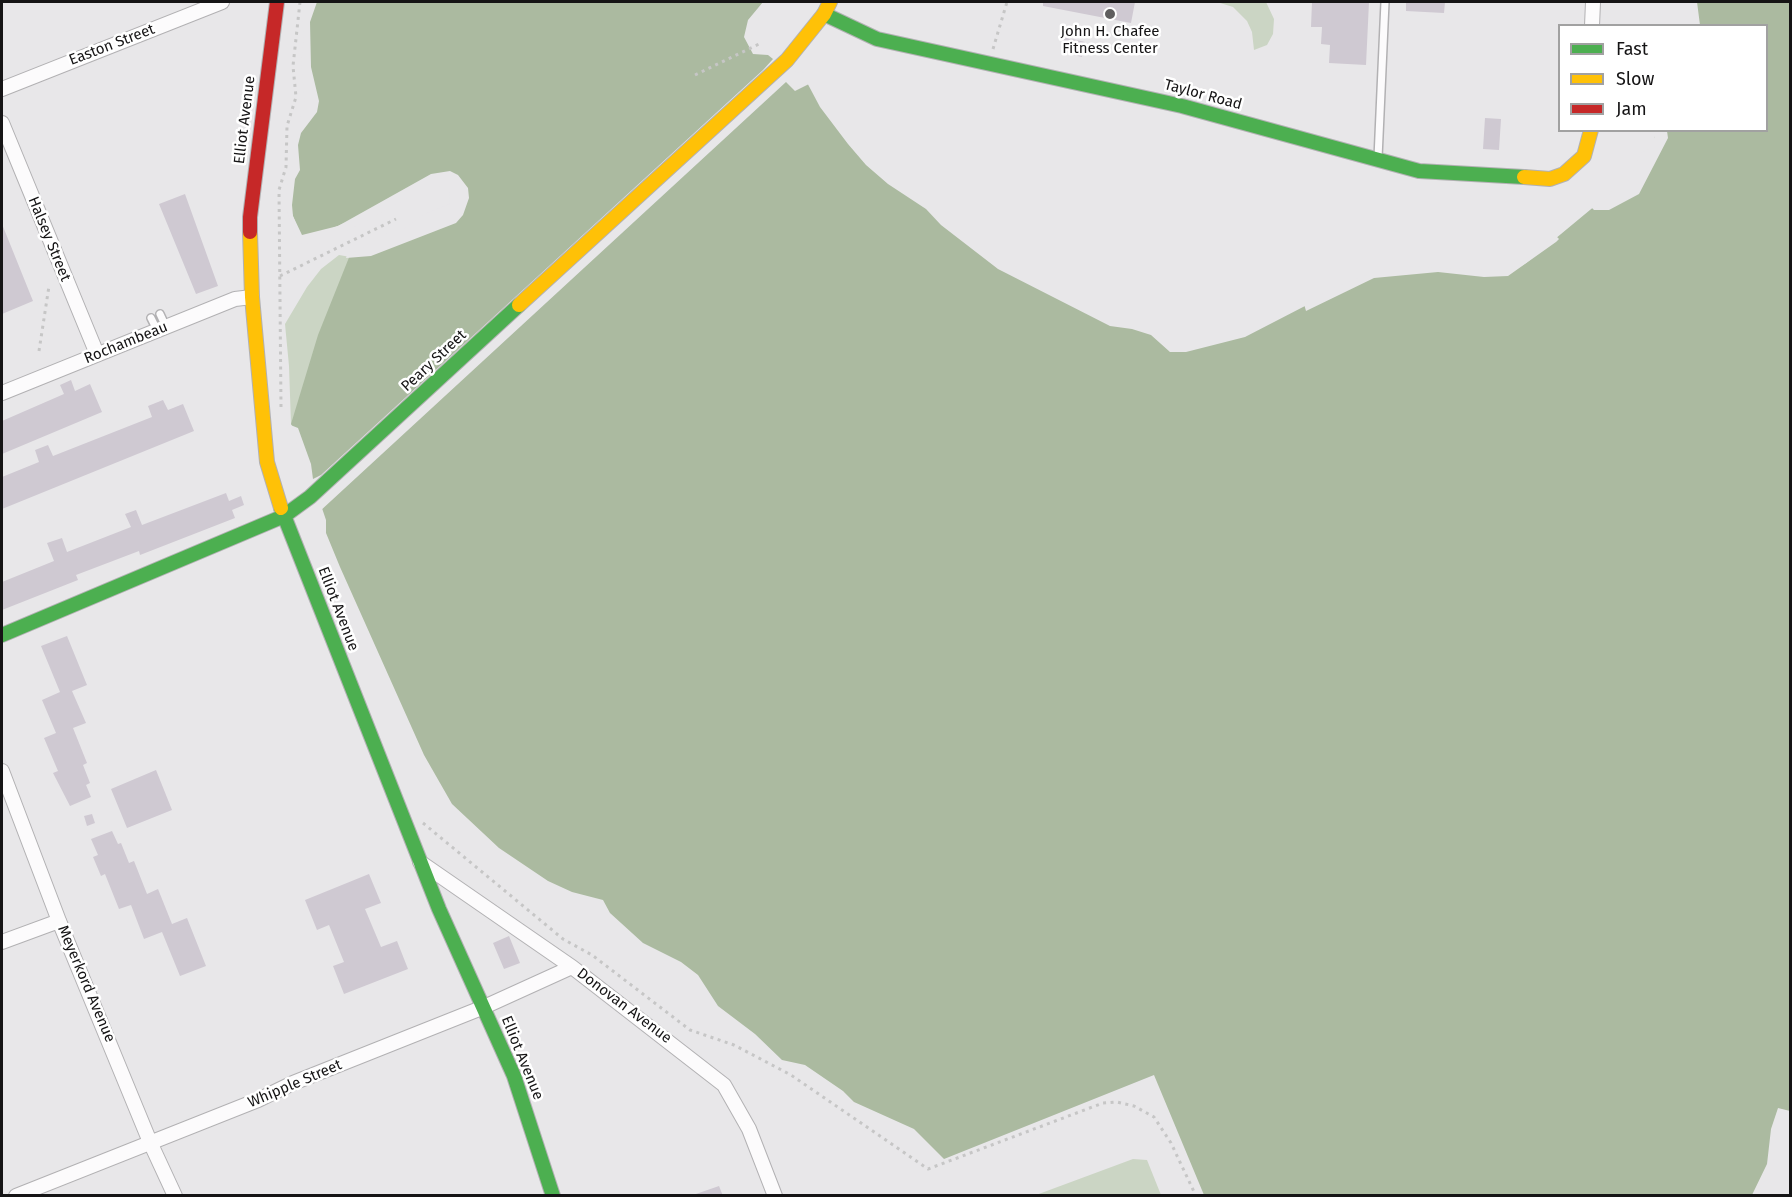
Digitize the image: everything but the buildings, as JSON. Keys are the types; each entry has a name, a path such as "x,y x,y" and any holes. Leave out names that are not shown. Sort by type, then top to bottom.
{"street":[{"name":"Easton Street","path":"2,89 222,2"},
{"name":"Elliot Avenue","path":"277,2 250,217 252,297 260,365 267,462 284,516 420,862 514,1076 553,1196"},
{"path":"1592,24 1593,2"},
{"name":"Taylor Road","path":"827,8 877,39 1182,106 1419,171 1550,178 1564,174 1584,156 1590,132"},
{"name":"Peary Street","path":"2,635 284,516 310,497 787,60 827,8"},
{"name":"Halsey Street","path":"2,123 97,354"},
{"name":"Rochambeau","path":"2,393 97,354 123,337 159,322 252,297"},
{"name":"Meyerkord Avenue","path":"2,771 59,921 150,1142 175,1196"},
{"name":"Donovan Avenue","path":"420,862 572,967 724,1085 748,1129 775,1196"},
{"path":"2,942 59,921"},
{"name":"Whipple Street","path":"15,1196 43,1190 150,1142 484,1007 572,967"}],"lane":[{"path":"1378,160 1385,2"}],"path":[{"path":"281,416 279,190 286,167 286,126 296,97 293,66 300,2"},
{"path":"993,49 1007,2"},
{"path":"695,75 759,44"},
{"path":"280,276 396,219"},
{"path":"39,351 49,286"},
{"path":"420,818 432,831 563,939 592,955 690,1030 734,1045 791,1075 928,1169 1103,1103 1117,1102 1134,1106 1154,1117 1171,1143 1196,1196"}],"shaded area":[{"path":"314,2 763,2 748,37 752,47 766,50 795,75 803,75 820,107 848,144 866,165 888,184 926,209 941,225 998,269 1110,326 1151,335 1170,352 1186,352 1245,337 1334,291 1375,274 1404,269 1507,274 1526,263 1596,205 1630,184 1652,151 1656,132 1768,132 1768,24 1682,24 1679,2 1790,2 1790,1118 1777,1117 1772,1155 1753,1195 1204,1195 1154,1075 944,1159 914,1129 854,1102 843,1091 805,1065 782,1060 755,1034 718,1006 698,975 681,962 643,943 610,913 603,900 572,892 548,881 499,848 452,804 424,755 326,533 326,520 297,434 291,424 318,335 350,255 406,231 453,206 451,191 437,183 303,241 288,204 298,157 295,141 308,106 305,20"},
{"path":"1217,2 1266,2 1274,19 1273,34 1267,45 1254,50 1252,32 1247,21 1233,7"},
{"path":"339,255 356,258 311,464 291,424 285,324 307,287 321,269"},
{"path":"1133,1159 1147,1160 1161,1195 1036,1195"}],"pier":[{"path":"311,2 317,2 310,22 311,67 319,101 317,112 301,133 298,145 300,170 295,179 292,205 293,216 302,235 338,226 431,174 450,171 458,175 468,188 469,198 463,215 456,223 371,256 346,258 348,252 357,251 388,232 405,228 425,214 450,204 449,192 438,186 412,196 325,243 302,244 295,236 287,211 286,188 295,157 292,140 305,106 301,61 304,39 302,20"},
{"path":"763,2 766,2 751,37 754,44 775,46 778,53 780,52 796,72 805,73 811,83 795,91 786,82 319,512 294,435 288,424 298,428 311,464 313,479 321,475 763,70 773,59 768,55 753,54 744,37 748,20"},
{"path":"1676,2 1697,2 1700,24 1677,24"},
{"path":"1654,132 1667,132 1668,138 1639,194 1609,210 1594,210 1590,206 1606,198 1623,180 1628,181 1642,152 1650,149 1655,136"},
{"path":"1555,235 1559,239 1556,242 1508,276 1484,277 1438,272 1374,278 1306,311 1304,304 1333,288 1374,272 1404,266 1506,271 1524,261"},
{"path":"1778,1108 1790,1111 1790,1121 1779,1120 1772,1168 1757,1196 1752,1195 1767,1164 1771,1129"}],"traffic: fast":[{"path":"824,14 877,39 1182,106 1419,171 1524,177"},
{"path":"2,635 284,516 310,497 519,305"},
{"path":"281,508 439,909 514,1076 553,1196"}],"traffic: slow":[{"path":"519,305 787,60 824,14 830,2"},
{"path":"1524,177 1550,179 1564,174 1584,156 1590,132"},
{"path":"250,232 252,297 267,462 281,508"}],"traffic: jam":[{"path":"250,232 277,2"}],"place":[{"name":"John H. Chafee Fitness Center","path":"1110,14"}]}
